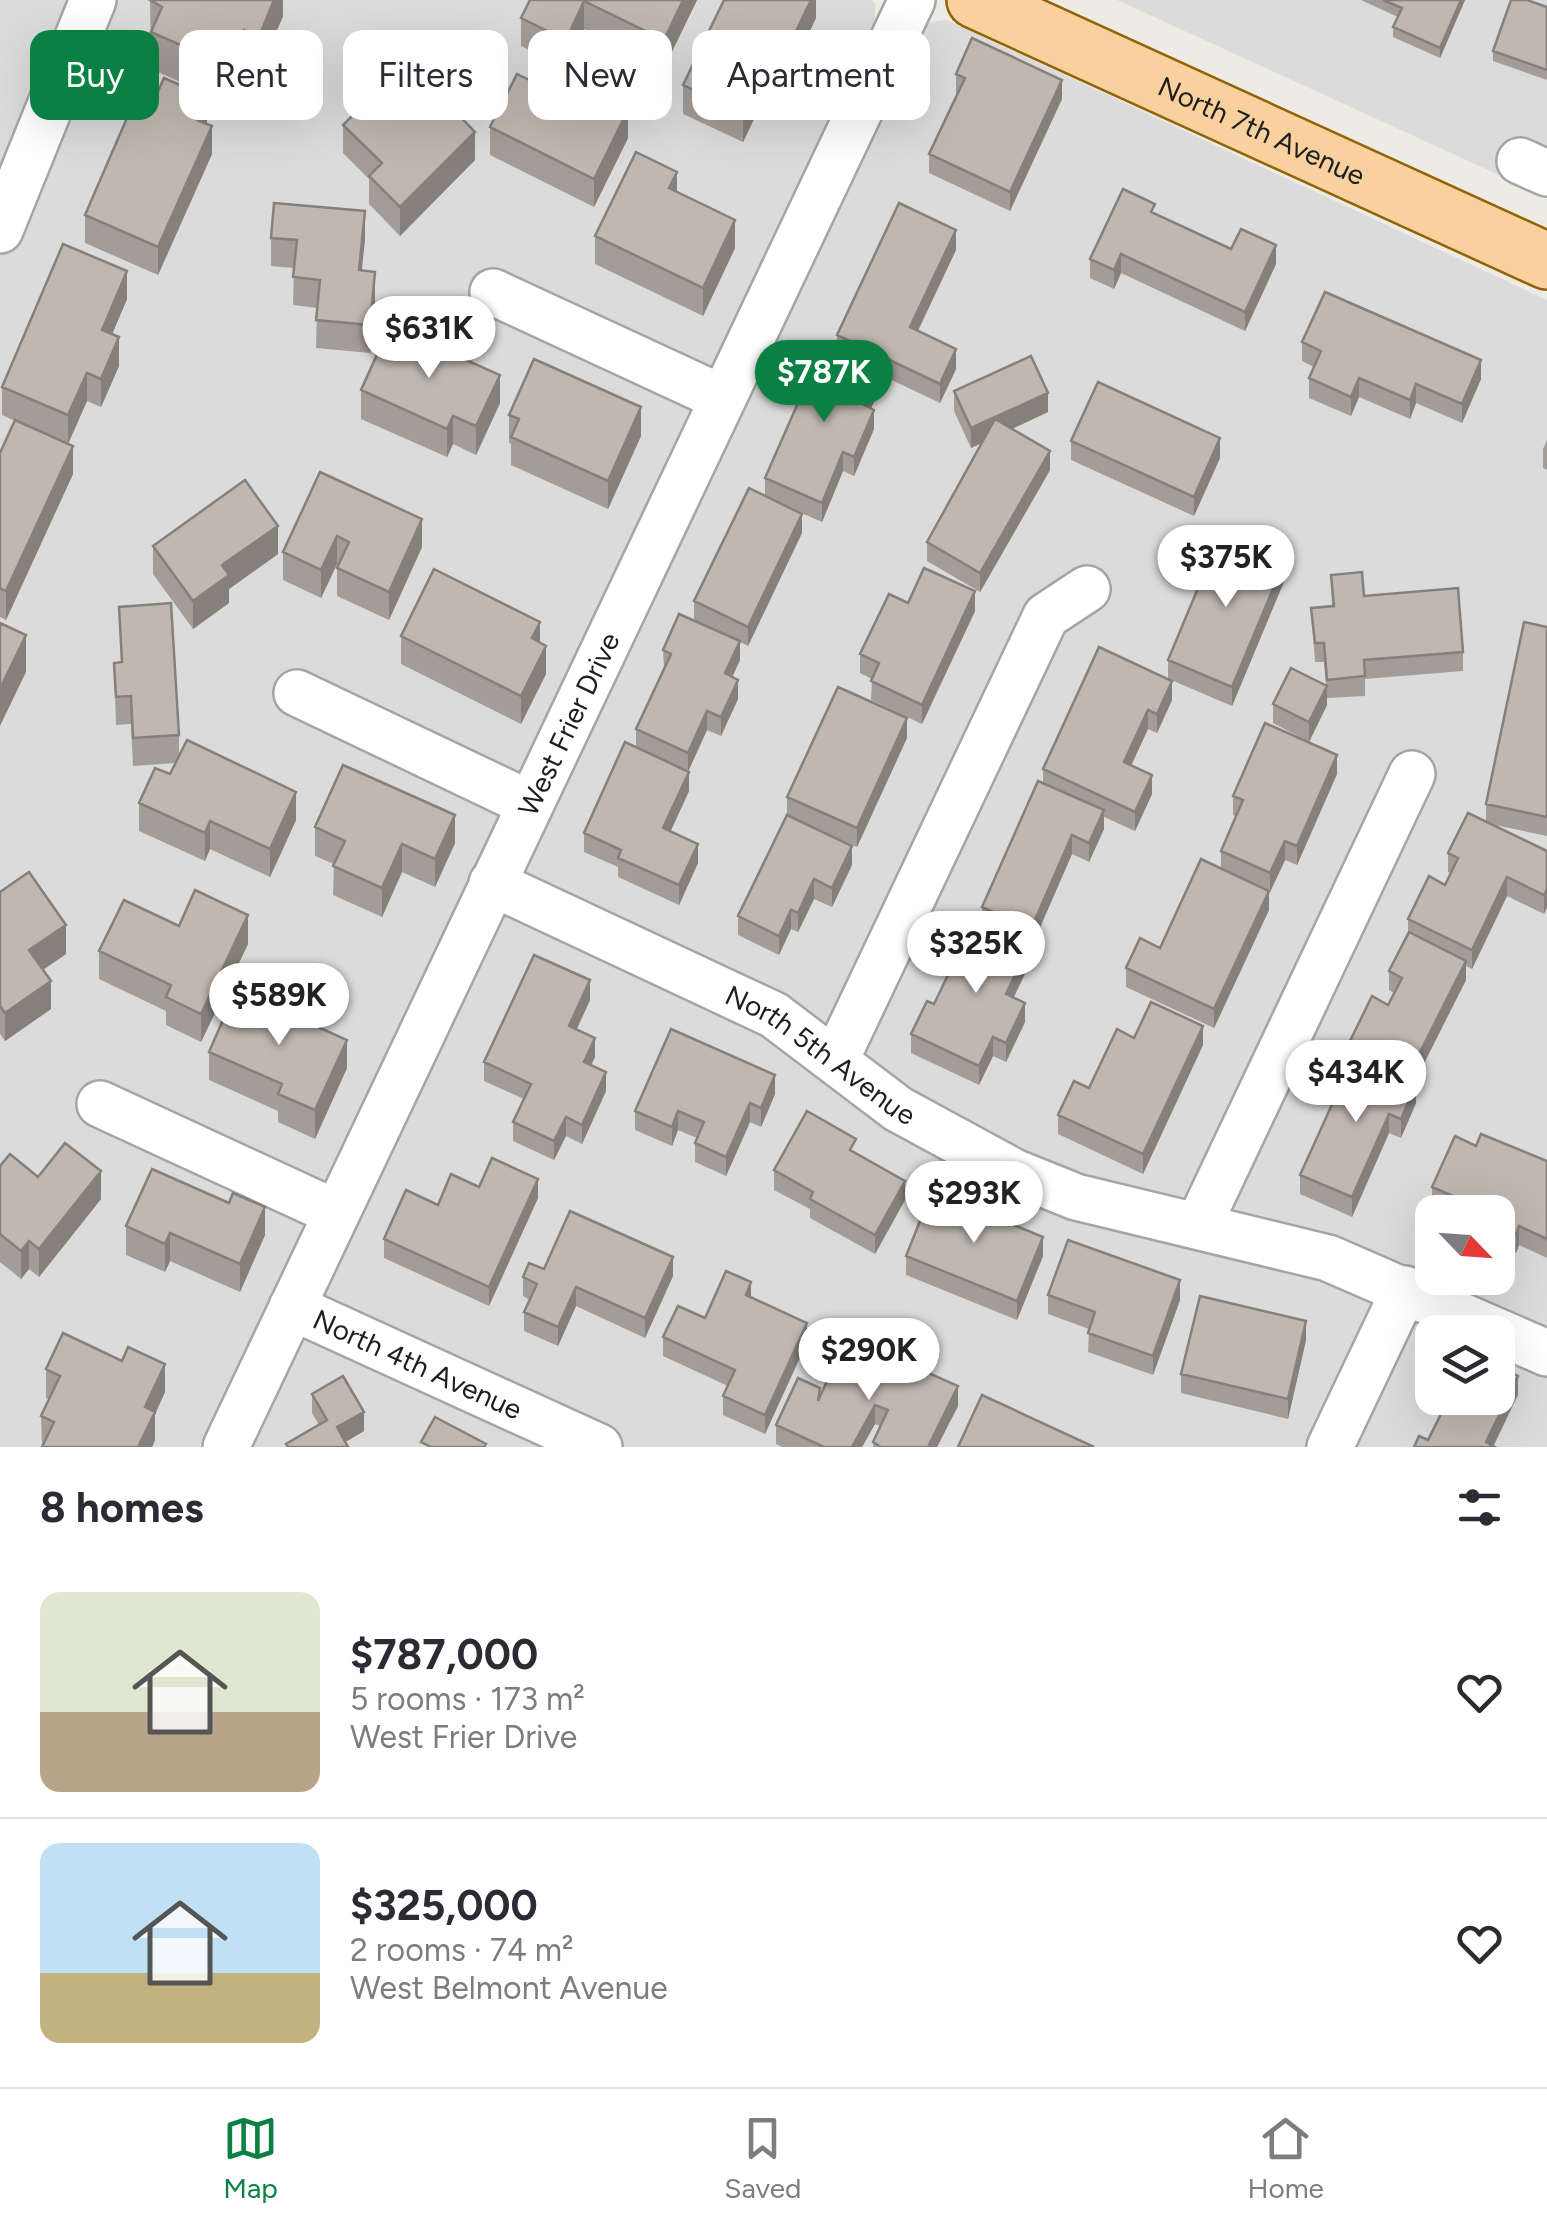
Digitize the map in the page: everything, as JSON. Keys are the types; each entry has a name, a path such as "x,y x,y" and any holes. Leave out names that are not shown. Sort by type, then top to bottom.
{"main road":[{"name":"North 7th Avenue","path":"975,0 1547,261"}],"street":[{"path":"0,230 93,0"},
{"name":"West Frier Drive","path":"226,1447 912,0"},
{"path":"493,292 722,398"},
{"path":"836,1059 1046,616 1087,590"},
{"path":"297,693 530,804"},
{"path":"1198,1224 1412,774"},
{"name":"North 5th Avenue","path":"492,884 774,1015 898,1109 1014,1172 1076,1197 1328,1258 1547,1353"},
{"path":"100,1104 336,1213"},
{"path":"1330,1447 1405,1289"},
{"name":"North 4th Avenue","path":"292,1307 599,1447"}],"shaded area":[{"path":"0,0 872,0 873,30 692,30 692,120 830,120 199,1447 0,1447"},
{"path":"1117,0 1547,0 1547,197"},
{"path":"947,20 1547,300 1547,1447 248,1447 876,120 930,120 930,30 921,30 931,22"}],"building":[{"path":"150,0 274,0 262,30 179,30 179,44 159,36 159,30 152,30 162,7"},
{"path":"530,0 683,0 669,30 643,30 584,1 571,30 546,30 521,18"},
{"path":"724,0 811,0 797,30 710,30"},
{"path":"1383,0 1461,0 1440,48 1393,27 1402,8"},
{"path":"1511,0 1527,0 1547,7 1547,70 1493,51"},
{"path":"972,38 1062,80 1010,192 929,154 965,78 956,74"},
{"path":"692,66 692,89 683,85"},
{"path":"517,74 528,79 528,120 623,120 594,179 490,127 494,120 508,120 508,92"},
{"path":"164,78 179,85 179,120 197,120 212,126 158,247 85,215 126,120 159,120 159,89"},
{"path":"348,120 463,120 475,132 400,207 369,176 382,163 343,125"},
{"path":"636,152 677,172 669,188 735,220 703,288 595,236"},
{"path":"1123,189 1155,204 1151,212 1231,249 1241,229 1276,245 1245,312 1121,254 1114,270 1090,259"},
{"path":"274,203 365,211 359,270 375,272 370,325 316,320 320,280 293,277 297,240 271,238"},
{"path":"899,203 956,230 910,327 956,349 940,384 837,335"},
{"path":"63,244 127,271 102,330 119,337 101,379 87,373 68,415 2,387"},
{"path":"1325,292 1481,360 1462,404 1416,384 1410,400 1359,378 1351,397 1309,378 1321,351 1302,342"},
{"path":"390,326 500,375 476,426 453,416 447,429 361,390"},
{"path":"823,346 879,371 864,405 874,410 854,457 843,452 822,503 765,478"},
{"path":"1031,356 1048,393 971,428 954,391"},
{"path":"534,359 641,407 608,481 511,437 519,419 509,415"},
{"path":"1098,382 1220,438 1194,497 1071,441"},
{"path":"995,419 1050,451 980,573 927,542"},
{"path":"15,420 73,446 6,591 0,588 0,453"},
{"path":"320,472 422,519 389,592 337,568 349,542 337,536 321,570 283,552"},
{"path":"245,480 278,526 222,565 229,575 193,601 153,546"},
{"path":"749,488 802,514 748,627 694,601"},
{"path":"1221,533 1285,560 1232,687 1168,660"},
{"path":"924,568 975,591 922,705 871,681 879,663 860,654 889,594 908,603"},
{"path":"434,569 540,622 532,638 546,646 521,696 401,636"},
{"path":"1362,572 1364,596 1458,588 1463,652 1364,660 1365,676 1327,680 1324,643 1315,643 1311,608 1334,606 1331,575"},
{"path":"171,603 179,735 133,738 131,696 116,697 114,663 122,662 119,607"},
{"path":"679,614 740,641 725,673 738,680 721,717 707,711 688,753 636,729 671,654 663,650"},
{"path":"1524,622 1547,627 1547,817 1486,804"},
{"path":"0,623 26,635 0,689"},
{"path":"1099,647 1172,681 1157,714 1148,710 1124,762 1152,775 1135,812 1043,769"},
{"path":"1291,668 1327,686 1309,722 1273,704"},
{"path":"838,687 907,718 857,828 787,797"},
{"path":"1265,723 1337,755 1297,846 1285,841 1270,873 1221,851 1243,800 1233,796"},
{"path":"187,740 296,792 270,849 210,821 205,833 139,803 155,768 170,774"},
{"path":"625,742 689,772 663,828 698,844 679,885 618,858 621,850 584,833"},
{"path":"343,765 455,815 435,859 402,844 382,888 333,866 345,841 315,827"},
{"path":"1038,781 1104,810 1089,843 1072,835 1031,929 982,907"},
{"path":"1468,813 1547,851 1544,895 1507,877 1472,950 1408,919 1429,876 1445,885 1458,858 1448,853"},
{"path":"787,815 852,846 832,888 814,879 798,913 791,910 779,936 738,916"},
{"path":"1201,859 1269,891 1214,1009 1126,968 1140,938 1160,948"},
{"path":"29,872 66,925 29,950 51,981 5,1013 0,1006 0,892"},
{"path":"195,890 248,915 201,1014 166,997 171,985 99,951 124,900 179,926"},
{"path":"975,919 1029,946 1006,994 1025,1003 1006,1043 993,1037 979,1066 911,1034 927,1001 934,1004"},
{"path":"1409,932 1466,961 1410,1072 1350,1041 1372,996 1388,1005 1402,978 1389,971"},
{"path":"534,955 590,980 569,1026 595,1038 584,1062 606,1072 582,1125 566,1117 554,1141 513,1122 531,1084 484,1062"},
{"path":"236,990 347,1040 315,1110 278,1094 282,1084 209,1052"},
{"path":"1151,1002 1203,1026 1143,1154 1058,1115 1074,1081 1089,1088 1117,1029 1134,1038"},
{"path":"671,1029 775,1075 761,1108 750,1103 726,1157 695,1143 704,1122 678,1111 672,1127 635,1111"},
{"path":"1354,1056 1416,1084 1401,1119 1389,1114 1352,1197 1300,1175"},
{"path":"807,1111 856,1139 850,1150 905,1181 875,1235 810,1199 813,1192 774,1170"},
{"path":"1481,1134 1547,1161 1547,1239 1519,1226 1515,1234 1515,1195 1451,1195 1432,1187 1455,1136 1476,1146"},
{"path":"65,1143 101,1171 39,1249 29,1241 21,1251 0,1234 0,1166 10,1154 38,1177"},
{"path":"492,1158 538,1179 489,1287 384,1239 406,1190 438,1205 451,1174 479,1187"},
{"path":"152,1169 229,1203 233,1193 265,1207 240,1264 170,1233 165,1244 126,1226"},
{"path":"932,1191 1043,1237 1017,1301 906,1256"},
{"path":"570,1211 673,1257 645,1318 576,1287 558,1327 524,1312 537,1284 523,1277 529,1263 544,1269"},
{"path":"1068,1240 1180,1280 1153,1356 1088,1333 1095,1312 1048,1295"},
{"path":"726,1271 751,1282 746,1295 807,1323 765,1415 723,1396 735,1370 663,1337 678,1306 705,1318"},
{"path":"1200,1296 1306,1321 1288,1399 1181,1374"},
{"path":"63,1333 122,1361 128,1347 165,1364 145,1407 155,1412 138,1447 42,1447 54,1422 41,1416 60,1376 46,1369"},
{"path":"866,1345 958,1386 928,1447 881,1447 873,1442 888,1410 875,1405 852,1447 824,1447 776,1425 798,1378 820,1388 818,1401 842,1347 861,1356"},
{"path":"343,1376 364,1412 337,1427 348,1447 288,1447 286,1444 327,1420 312,1394"},
{"path":"982,1395 1094,1447 958,1447"},
{"path":"1440,1415 1499,1415 1486,1442 1495,1447 1414,1447 1419,1436 1428,1440"},
{"path":"435,1417 486,1444 431,1447 421,1442"}]}
